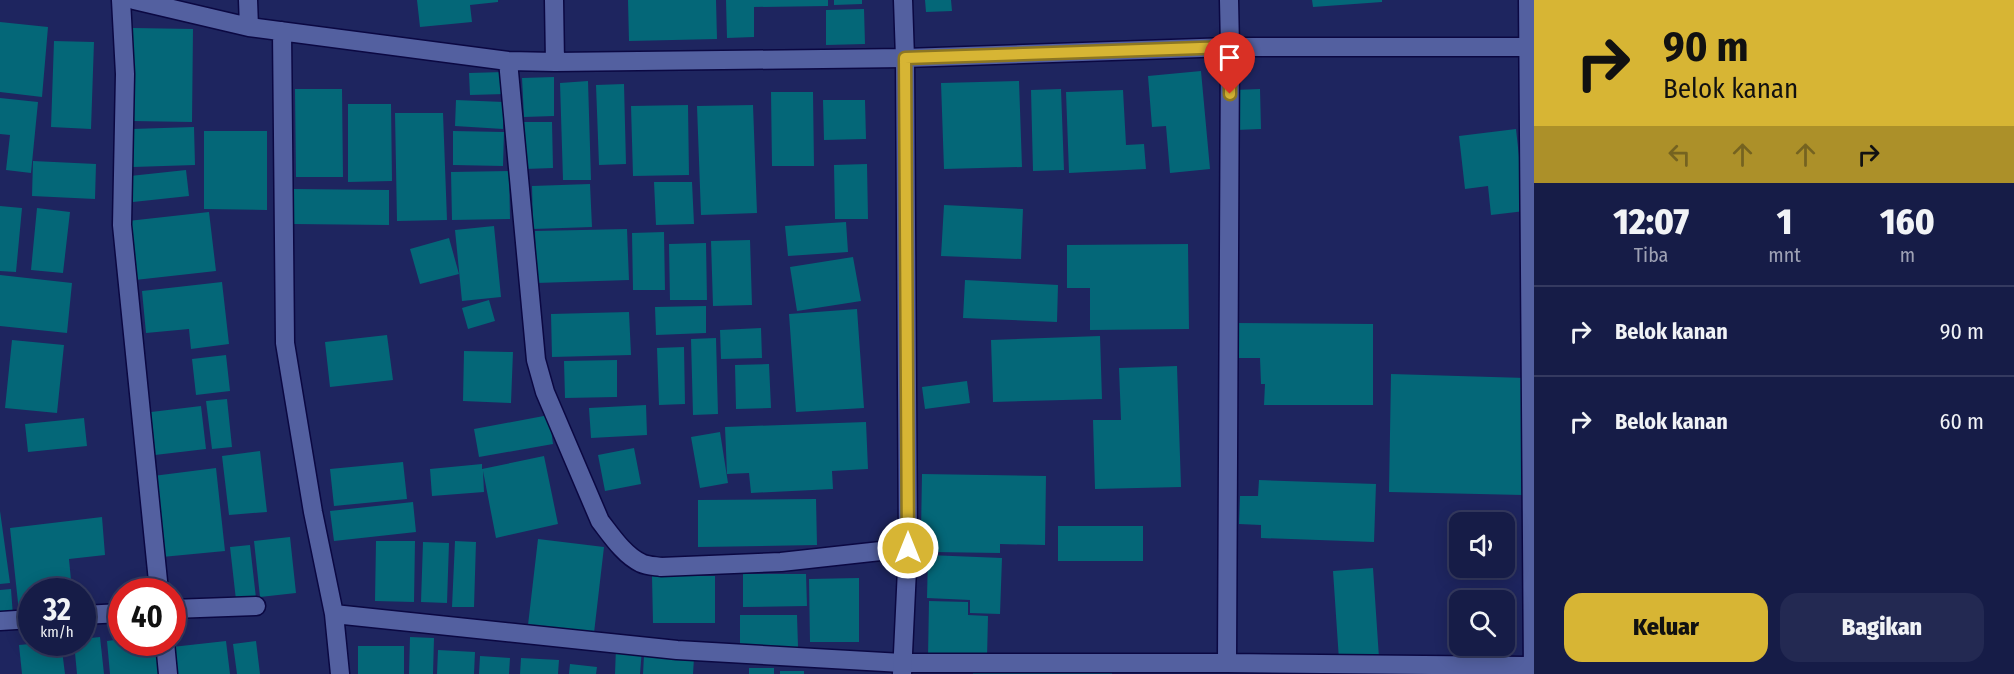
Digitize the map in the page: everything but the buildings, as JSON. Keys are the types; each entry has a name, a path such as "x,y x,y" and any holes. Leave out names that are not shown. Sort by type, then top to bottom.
{"street":[{"path":"121,0 125,74 122,225 158,578"},
{"path":"134,0 249,27 508,61 905,58 1230,47 1532,47"},
{"path":"248,0 249,27"},
{"path":"554,0 555,62"},
{"path":"902,669 908,548 903,0"},
{"path":"1227,663 1230,47 1228,0"},
{"path":"1528,0 1532,47 1533,674"},
{"path":"282,31 285,343 313,512 334,614 340,674"},
{"path":"508,61 536,360 545,392 600,520 611,536 642,563 661,567 781,562 908,548"},
{"path":"186,608 256,606"},
{"path":"334,614 677,650 902,669 1227,663 1533,666"},
{"path":"0,621 18,620"},
{"path":"166,656 168,674"}],"route":[{"path":"908,548 905,58 1230,47 1230,94"}]}
